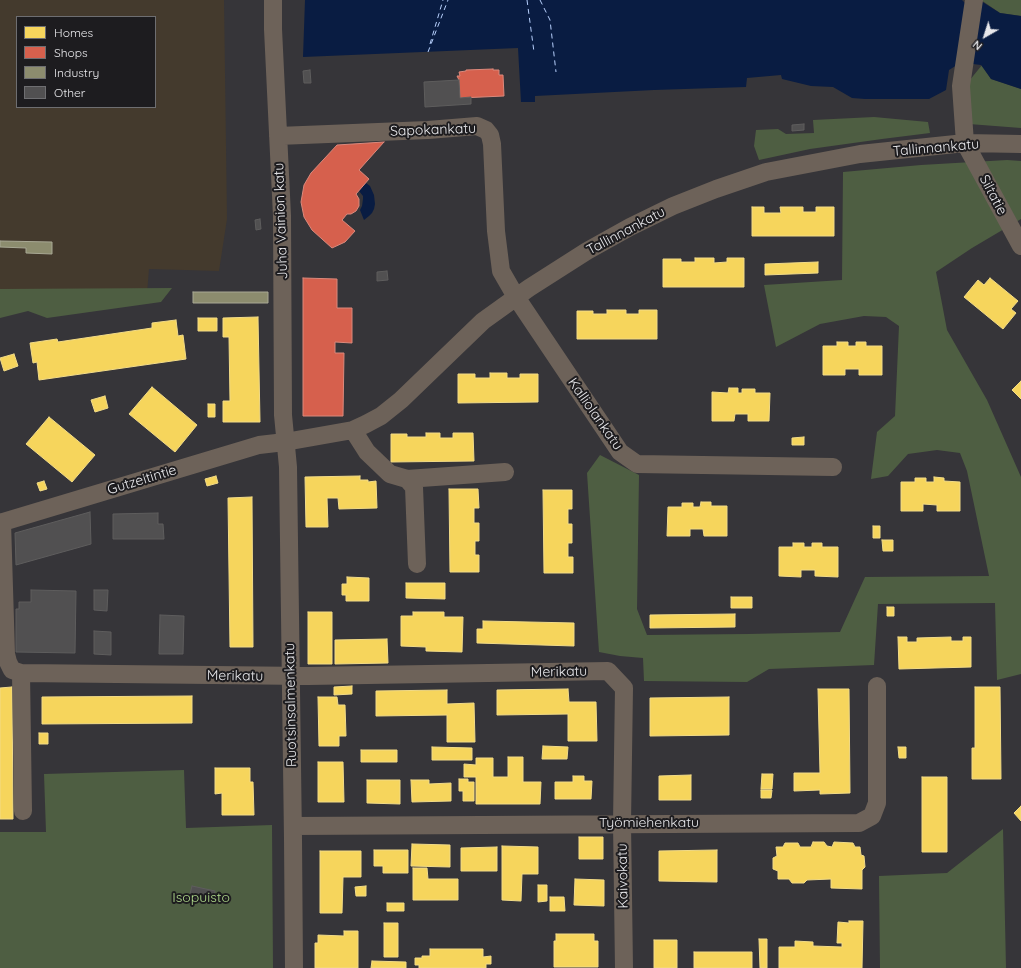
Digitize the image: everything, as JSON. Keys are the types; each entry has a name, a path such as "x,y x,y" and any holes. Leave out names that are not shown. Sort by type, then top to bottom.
{"street":[{"name":"Juha Vainion katu","path":"273,0 273,29 282,216 283,415 286,442"},
{"path":"965,143 961,86 974,0"},
{"name":"Sapokankatu","path":"278,136 428,130 477,126 486,130 490,135 492,144 496,231 501,271 516,297"},
{"name":"Tallinnankatu","path":"286,442 353,430 380,416 401,400 483,322 516,297 587,251 630,227 673,206 716,189 766,172 853,156 965,143 1021,144"},
{"name":"Siltatie","path":"965,143 1021,246"},
{"name":"Kalliolankatu","path":"516,297 620,452 637,464 833,467"},
{"path":"353,430 367,452 390,474 407,479 505,472"},
{"name":"Gutzeitintie","path":"1,523 260,445 286,442"},
{"name":"Ruotsinsalmenkatu","path":"286,442 288,467 294,968"},
{"path":"407,479 414,487 417,564"},
{"path":"1,523 6,654 12,670 21,673 23,812"},
{"name":"Merikatu","path":"21,673 291,676 608,671 624,688"},
{"name":"Työmiehenkatu","path":"293,826 622,823 859,823 872,816 877,803 877,686"},
{"name":"Kaivokatu","path":"624,688 622,823 624,968"}],"shaded area":[{"path":"0,0 224,0 227,219 219,271 149,269 147,294 0,302"}],"green space":[{"path":"981,0 1021,0 1021,16 1000,13"},
{"path":"982,65 991,79 1021,89 1021,128 969,124 965,86"},
{"path":"874,117 928,122 930,133 810,149 759,160 754,146 756,130 778,129 786,134 814,133 813,120"},
{"path":"1007,160 1021,161 1021,219 972,248 936,272 947,330 987,400 1021,477 1021,674 997,680 995,603 878,604 874,665 769,669 747,682 644,681 643,658 599,652 587,473 600,455 639,475 637,609 647,635 840,632 865,577 989,576 967,471 960,453 937,450 908,454 888,476 871,479 877,432 895,416 899,326 886,317 864,316 820,324 776,347 764,285 842,280 843,172 921,165"},
{"path":"172,288 161,302 47,318 28,311 0,318 0,289"},
{"name":"Isopuisto","path":"184,770 186,828 272,825 273,968 0,968 0,832 46,832 44,774"},
{"path":"1003,829 1006,968 880,968 879,876 947,873"}],"water":[{"path":"305,0 962,0 966,4 981,1 1000,13 1021,16 1021,89 991,79 981,65 965,63 957,65 949,70 946,90 929,99 852,98 833,87 811,86 782,79 781,75 747,78 746,87 535,96 535,102 521,102 518,48 303,57"},
{"path":"366,183 370,186 374,195 375,204 372,213 364,220 360,210 363,196 359,191"}],"building: Homes":[{"path":"752,207 764,207 764,213 781,213 780,207 803,207 803,212 816,212 816,207 834,207 834,236 752,236"},
{"path":"695,258 714,258 714,263 727,262 727,258 744,258 744,287 663,287 663,259 681,259 681,262 695,262"},
{"path":"818,262 818,273 765,275 765,264"},
{"path":"990,278 1018,301 1011,309 1016,313 1003,329 964,297 978,280 984,285"},
{"path":"607,310 626,310 626,314 639,314 639,310 657,310 657,339 577,339 577,311 593,311 593,314 607,314"},
{"path":"258,317 260,422 223,422 223,401 230,401 229,337 223,337 223,318"},
{"path":"198,318 217,318 217,331 198,331"},
{"path":"176,320 178,336 183,335 186,359 39,380 37,362 33,363 30,343 57,339 58,342 152,328 152,323"},
{"path":"837,342 848,342 848,346 856,346 856,342 866,342 866,346 882,346 882,375 859,375 859,369 845,369 845,375 823,375 823,346 837,346"},
{"path":"14,354 18,366 4,371 0,358"},
{"path":"490,373 507,373 507,378 520,378 520,374 538,374 538,402 458,403 458,374 475,374 475,378 490,378"},
{"path":"1021,381 1021,399 1012,390"},
{"path":"152,387 197,425 175,452 129,414"},
{"path":"729,388 738,388 738,393 742,393 742,389 755,389 755,393 770,393 769,421 748,421 748,414 735,414 734,421 712,421 712,392 728,393"},
{"path":"105,396 108,408 95,412 91,400"},
{"path":"208,404 215,404 215,417 208,417"},
{"path":"49,417 95,455 72,482 26,444"},
{"path":"426,433 440,433 440,438 453,438 453,433 473,433 474,461 391,462 391,434 407,434 407,437 426,437"},
{"path":"804,437 804,445 792,445 792,438"},
{"path":"216,476 218,483 207,486 205,479"},
{"path":"360,476 360,480 368,480 368,482 376,481 377,508 339,509 338,498 327,498 328,527 306,527 305,477"},
{"path":"934,477 944,478 944,481 960,482 960,511 937,511 937,505 923,504 923,511 901,511 901,482 915,482 915,478 926,478 926,482 934,482"},
{"path":"44,481 47,489 40,491 37,483"},
{"path":"449,489 478,489 479,508 474,508 474,523 479,523 479,541 475,541 475,555 479,555 479,572 450,572"},
{"path":"543,490 572,490 572,509 568,509 568,524 572,524 572,543 568,543 568,557 573,557 573,573 544,573"},
{"path":"252,497 253,647 230,647 228,498"},
{"path":"701,502 711,502 711,506 727,506 727,536 704,536 703,529 690,529 690,536 667,536 668,507 682,507 682,503 693,503 693,507 700,507"},
{"path":"873,526 880,526 880,538 873,538"},
{"path":"882,540 893,540 893,551 883,551"},
{"path":"793,543 804,543 804,547 812,547 812,543 822,543 822,547 838,547 838,577 815,576 815,570 801,570 801,577 779,576 779,547 793,547"},
{"path":"347,577 369,578 369,601 346,601 346,595 342,595 342,584 347,584"},
{"path":"406,583 445,583 445,599 406,598"},
{"path":"731,597 752,597 752,608 731,608"},
{"path":"887,607 894,607 894,616 887,616"},
{"path":"308,612 332,612 332,664 308,664"},
{"path":"413,612 444,612 444,617 463,617 462,652 426,651 426,647 401,646 401,616 413,616"},
{"path":"735,614 735,627 650,628 650,615"},
{"path":"483,621 574,623 574,646 477,643 477,629 483,629"},
{"path":"898,637 907,637 907,642 917,642 917,638 951,637 951,641 963,641 963,637 971,637 971,667 899,669"},
{"path":"387,639 388,663 335,664 335,640"},
{"path":"352,686 352,694 334,695 334,687"},
{"path":"12,687 13,819 0,819 0,688"},
{"path":"975,687 1000,687 1001,779 972,779 972,748 975,748"},
{"path":"568,689 569,702 596,702 597,741 568,741 568,714 497,715 497,690"},
{"path":"818,689 849,689 850,793 820,794 820,790 794,791 794,773 820,773"},
{"path":"447,690 447,704 474,703 475,742 447,742 447,715 376,716 376,691"},
{"path":"192,696 192,723 42,724 42,697"},
{"path":"318,697 337,697 338,705 345,705 346,736 339,736 339,746 319,746"},
{"path":"729,697 729,735 650,736 650,698"},
{"path":"39,733 48,733 48,744 39,744"},
{"path":"543,746 568,747 567,759 542,759"},
{"path":"432,747 472,748 472,760 432,760"},
{"path":"898,747 906,747 906,758 899,758"},
{"path":"361,750 397,750 397,762 361,762"},
{"path":"508,757 523,757 523,782 541,782 540,804 476,804 476,777 464,777 464,764 476,765 476,758 493,758 493,777 508,777"},
{"path":"318,762 343,762 344,802 318,802"},
{"path":"215,768 250,768 250,782 253,782 254,815 222,815 222,793 215,794"},
{"path":"762,774 773,774 772,789 761,789"},
{"path":"691,775 691,800 659,800 659,776"},
{"path":"573,776 584,776 584,781 592,781 591,799 555,799 555,782 573,782"},
{"path":"922,777 947,777 947,852 922,852"},
{"path":"459,779 468,779 468,782 474,782 474,801 463,801 463,791 459,791"},
{"path":"367,780 400,780 400,804 367,803"},
{"path":"411,780 429,780 429,784 451,783 451,801 412,802"},
{"path":"761,790 772,790 771,798 761,798"},
{"path":"1021,806 1021,821 1014,813"},
{"path":"579,837 603,837 603,859 579,859"},
{"path":"813,842 824,842 827,846 832,847 834,842 853,843 855,847 860,847 861,855 864,856 865,867 862,870 862,889 831,888 831,879 807,880 804,883 792,883 789,879 778,879 778,871 773,869 773,858 777,856 776,847 783,847 785,843 798,843 800,847 811,847"},
{"path":"412,844 450,845 450,867 411,866"},
{"path":"502,846 538,847 538,874 522,874 521,901 502,900"},
{"path":"497,847 497,871 461,871 461,848"},
{"path":"374,850 408,850 408,873 383,873 383,866 374,866"},
{"path":"717,850 717,882 659,881 659,851"},
{"path":"320,851 361,851 361,877 343,877 342,913 320,913"},
{"path":"413,868 427,868 428,879 458,879 458,900 413,900"},
{"path":"575,879 604,880 604,906 574,905"},
{"path":"538,885 547,885 547,901 538,902"},
{"path":"366,886 366,896 356,896 355,887"},
{"path":"550,897 564,897 565,911 550,911"},
{"path":"387,903 404,903 404,911 387,911"},
{"path":"849,921 863,921 862,968 779,968 779,947 795,947 795,941 813,942 813,946 842,947 842,943 837,943 838,922 849,923"},
{"path":"384,923 398,923 398,957 384,957"},
{"path":"344,931 358,931 358,968 315,968 315,943 318,943 318,935 344,936"},
{"path":"556,934 594,934 594,941 598,941 598,967 554,967 554,941 556,941"},
{"path":"759,939 767,939 767,968 760,968"},
{"path":"654,940 677,940 677,968 654,968"},
{"path":"430,949 483,949 483,957 491,956 491,964 486,964 486,968 419,968 419,965 415,965 415,958 430,956"},
{"path":"694,952 752,952 752,968 694,968"},
{"path":"372,961 406,962 406,968 371,968"}],"building: Shops":[{"path":"466,70 499,70 499,75 503,75 504,96 460,98 459,80 457,76 460,76 459,72"},
{"path":"384,142 359,170 369,179 356,194 359,199 359,206 356,211 351,214 347,214 342,220 355,231 345,242 332,248 312,230 304,217 301,202 304,185 311,173 337,145"},
{"path":"303,278 337,279 337,308 352,308 352,343 335,342 335,353 344,353 343,416 303,416"}],"building: Industry":[{"path":"0,241 52,242 52,254 26,253 26,248 0,247"},
{"path":"193,292 268,292 268,303 193,303"}],"building: Other":[{"path":"310,70 311,83 304,83 303,71"},
{"path":"459,80 460,98 471,97 471,104 425,107 424,82"},
{"path":"804,124 804,130 792,131 792,125"},
{"path":"260,219 261,229 256,230 255,220"},
{"path":"387,271 388,280 377,281 377,272"},
{"path":"90,512 91,544 16,565 15,533"},
{"path":"158,513 158,524 163,524 164,539 113,539 113,514"},
{"path":"31,590 76,591 75,653 16,652 16,609 19,609 19,602 31,602"},
{"path":"94,590 108,590 107,611 94,610"},
{"path":"160,615 184,616 183,654 159,654"},
{"path":"94,631 111,632 111,655 94,654"},
{"path":"192,886 215,891 213,903 189,898"}],"ferry route":[{"path":"430,44 443,0"},
{"path":"428,52 448,0"},
{"path":"527,0 534,52"},
{"path":"540,0 550,20 556,72"}]}
